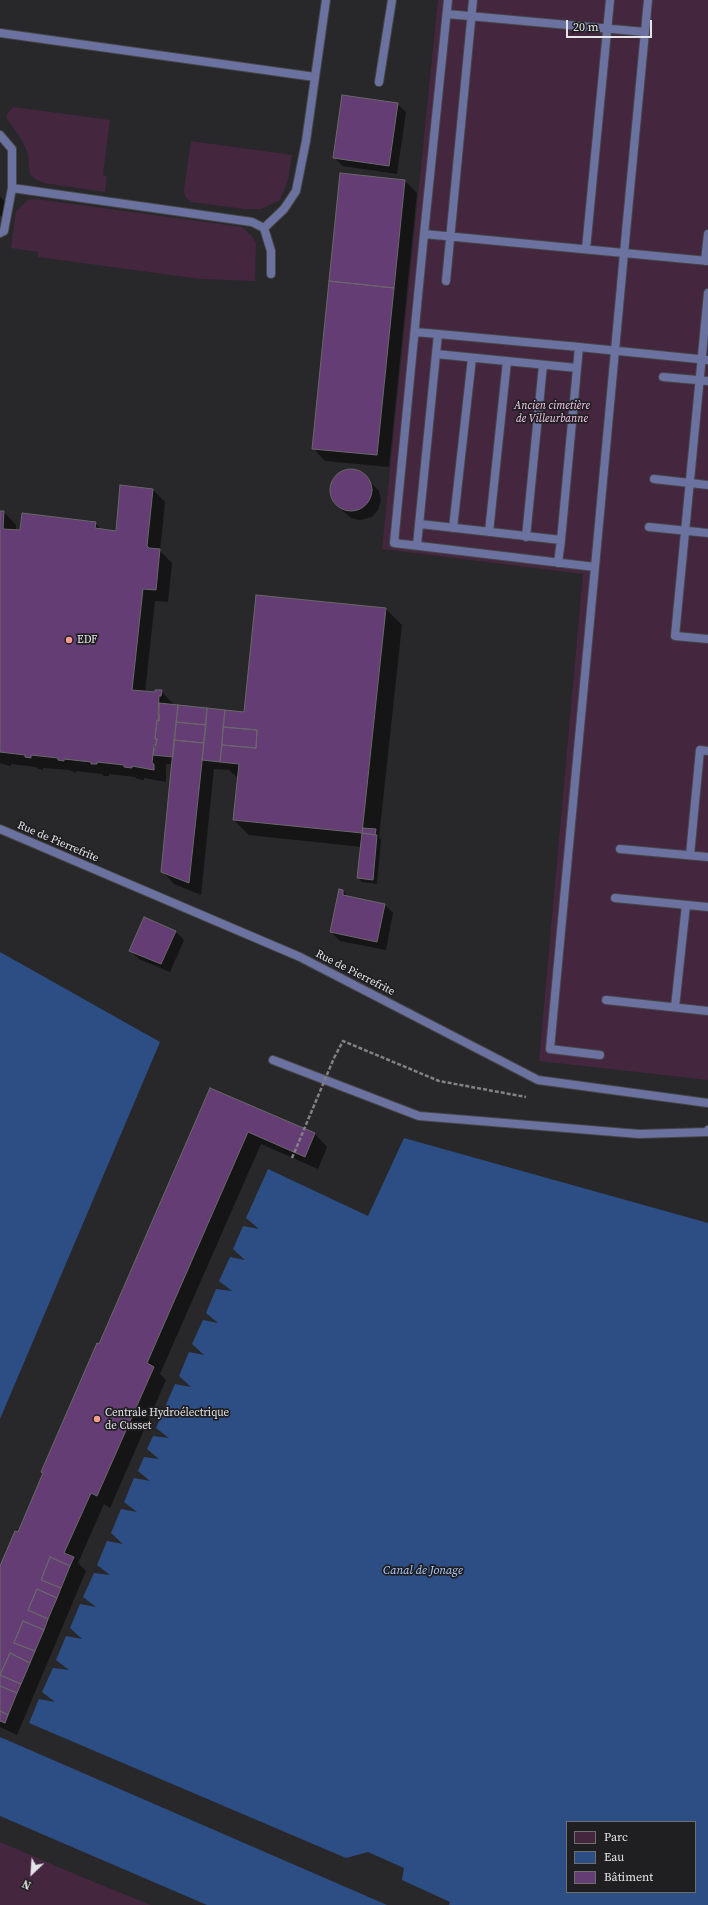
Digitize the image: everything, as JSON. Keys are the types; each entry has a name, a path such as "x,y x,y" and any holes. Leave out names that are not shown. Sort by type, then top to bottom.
{"lane":[{"path":"264,228 284,209 296,191 306,141 326,0"},
{"path":"379,82 392,0"},
{"path":"448,0 394,543 595,567"},
{"path":"446,281 473,0"},
{"path":"586,249 610,0"},
{"path":"600,1055 550,1049 648,0"},
{"path":"447,14 645,32"},
{"path":"0,32 315,77"},
{"path":"0,135 12,149 12,188 4,231 0,234"},
{"path":"12,188 252,222 264,228 271,251 271,274"},
{"path":"424,234 707,261 708,239"},
{"path":"708,293 704,380 689,483 675,636 708,639"},
{"path":"415,332 705,360"},
{"path":"417,545 438,334"},
{"path":"558,563 579,347"},
{"path":"436,354 577,368"},
{"path":"453,528 472,358"},
{"path":"489,532 507,361"},
{"path":"526,537 543,364"},
{"path":"663,377 704,380"},
{"path":"654,479 708,485"},
{"path":"420,524 561,540"},
{"path":"649,527 708,533"},
{"path":"690,855 700,750 708,751"},
{"name":"Rue de Pierrefrite","path":"0,829 300,957 538,1080 708,1103"},
{"path":"620,849 708,857"},
{"path":"615,898 708,907"},
{"path":"676,1007 686,905"},
{"path":"606,1000 708,1011"},
{"path":"273,1060 419,1116 639,1134 707,1132 708,1130"}],"path":[{"path":"292,1158 334,1058 343,1041 439,1081 528,1097 538,1080"}],"green space":[{"name":"Ancien cimetière de Villeurbanne","path":"438,0 708,0 708,1080 539,1061 583,574 382,549"},
{"path":"13,107 110,120 103,175 107,176 105,192 44,183 35,179 30,174 28,154 22,140 7,119 7,114"},
{"path":"191,141 292,155 288,180 280,200 261,209 244,209 191,202 185,196 184,190"},
{"path":"36,199 242,227 252,236 256,243 255,281 201,279 38,257 38,252 11,248 16,211 28,200"},
{"path":"0,1842 84,1878 151,1905 0,1905"}],"water":[{"path":"0,952 160,1042 0,1419"},
{"name":"Canal de Jonage","path":"404,1138 708,1223 708,1905 449,1905 450,1902 402,1880 404,1868 368,1852 346,1858 29,1723 39,1699 55,1702 42,1692 53,1668 69,1670 56,1660 66,1636 82,1639 70,1628 80,1604 96,1607 83,1597 94,1573 110,1575 97,1565 107,1541 123,1544 111,1533 121,1509 137,1512 124,1502 134,1478 150,1481 138,1471 144,1457 159,1459 147,1449 153,1436 169,1438 156,1428 162,1414 177,1418 165,1407 175,1384 191,1387 179,1376 189,1352 204,1355 192,1344 203,1320 218,1323 206,1313 216,1289 232,1291 219,1281 230,1257 245,1260 233,1249 243,1226 259,1229 246,1218 268,1169 368,1216"},
{"path":"0,1737 387,1905 207,1905 0,1816"}],"building":[{"path":"342,95 398,103 389,166 333,158"},
{"path":"340,173 405,180 394,288 329,281"},
{"path":"329,281 394,288 377,455 312,449"},
{"path":"347,469 355,469 363,472 369,478 372,490 369,502 363,508 355,511 347,511 339,508 333,502 330,494 330,486 333,478 339,472"},
{"name":"EDF","path":"120,485 153,489 147,546 149,548 160,549 156,590 143,589 132,690 155,692 155,690 162,690 161,696 159,696 159,721 157,720 155,739 157,739 156,745 154,745 152,763 154,764 154,770 97,762 97,764 91,764 91,762 64,759 64,761 58,760 58,758 31,755 31,758 25,757 25,755 0,752 0,511 4,511 3,529 20,530 22,513 96,522 95,528 116,531"},
{"path":"256,595 386,608 362,833 233,820 239,764 220,762 222,745 256,748 257,730 223,727 225,710 244,712"},
{"path":"159,703 178,705 173,757 153,755 157,739 155,739 157,720 159,721"},
{"path":"178,705 207,708 206,725 176,722"},
{"path":"207,708 225,710 220,762 202,760"},
{"path":"176,722 206,725 204,743 174,740"},
{"path":"223,727 257,730 256,748 222,745"},
{"path":"174,740 204,743 189,883 161,872"},
{"path":"363,828 376,829 375,835 362,833"},
{"path":"362,833 377,835 373,880 357,878"},
{"path":"339,889 343,890 343,895 385,904 377,942 330,932"},
{"path":"144,917 176,931 161,964 129,951"},
{"name":"Centrale Hydroélectrique de Cusset","path":"210,1088 315,1133 305,1157 248,1132 147,1363 154,1367 97,1496 91,1493 64,1553 74,1557 70,1566 50,1557 41,1580 61,1588 57,1598 37,1589 28,1610 48,1619 44,1630 23,1621 14,1643 35,1651 30,1663 10,1653 0,1675 0,1566 15,1531 18,1532 43,1473 41,1472 97,1343 99,1344"},
{"path":"50,1557 70,1566 61,1588 41,1580"},
{"path":"37,1589 57,1598 48,1619 28,1610"},
{"path":"23,1621 44,1630 35,1651 14,1643"},
{"path":"10,1653 30,1663 21,1684 0,1675"},
{"path":"0,1675 21,1684 17,1693 0,1686"},
{"path":"0,1686 17,1693 8,1715 0,1711"},
{"path":"0,1711 8,1715 5,1723 0,1721"}],"place":[{"name":"EDF","path":"69,640"},
{"name":"Centrale Hydroélectrique de Cusset","path":"97,1419"}]}
